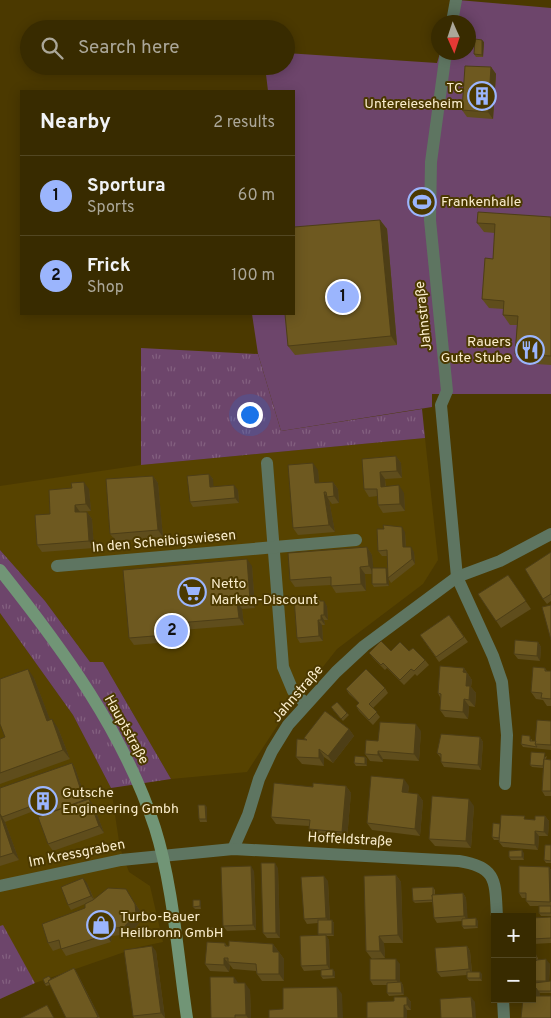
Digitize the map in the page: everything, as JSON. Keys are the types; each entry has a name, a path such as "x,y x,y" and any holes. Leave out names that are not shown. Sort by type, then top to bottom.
{"main road":[{"name":"Hauptstraße","path":"0,570 46,627 104,716 128,760 146,804 161,855 171,904 186,1018"}],"street":[{"path":"453,15 456,0"},
{"name":"Jahnstraße","path":"445,60 432,153 430,220 447,391 441,405 457,577"},
{"path":"267,463 283,668 294,691 306,704"},
{"name":"Jahnstraße","path":"233,849 248,816 259,779 272,751 288,725 306,704 364,646 457,577 500,561 551,534"},
{"name":"In den Scheibigswiesen","path":"57,566 356,540"},
{"path":"457,577 493,656 502,682 507,735 505,784"},
{"name":"Hoffeldstraße","path":"161,855 233,849 475,864 485,868 491,874 495,886 497,913"},
{"name":"Im Kressgraben","path":"0,886 93,865 161,855"},
{"path":"503,1003 504,1018"}],"shaded area":[{"path":"425,438 438,560 423,584 337,649 281,720 247,772 171,779 103,662 90,662 45,601 0,550 0,486 141,465"},
{"path":"0,613 73,715 111,788 120,848 129,872 150,886 163,942 139,947 35,983 0,999"}],"green space":[{"name":"Frankenhalle","path":"458,0 551,8 551,394 432,394 432,407 281,431 258,354 252,315 295,315 295,90 268,90 266,75 295,75 295,54 437,63 438,60 476,60 476,15 450,15"},
{"path":"141,348 258,354 281,431 422,409 425,438 141,465"},
{"path":"0,550 45,601 90,662 103,662 171,779 111,788 73,715 0,613"},
{"path":"3,925 35,983 0,999 0,926"}],"building":[{"path":"476,39 482,40 482,55 476,54"},
{"name":"TC Untereieseheim","path":"465,66 491,67 488,112 462,110"},
{"name":"Frankenhalle","path":"478,212 551,217 551,356 515,354 518,316 503,315 504,301 482,299 485,258 493,259 495,224 477,223"},
{"path":"380,220 391,336 288,346 285,315 295,315 295,227"},
{"path":"396,456 397,471 380,472 381,487 399,485 400,504 378,505 377,489 364,489 362,459"},
{"path":"313,463 315,483 333,482 334,496 327,497 326,492 324,492 329,525 293,528 288,465"},
{"path":"209,474 210,487 234,485 235,498 190,502 187,476"},
{"path":"153,476 158,530 110,534 106,479"},
{"path":"84,482 86,504 75,505 75,512 87,512 89,541 37,545 35,515 50,514 49,490 72,488 71,483"},
{"path":"383,525 402,527 403,547 411,547 412,559 388,578 387,550 378,551 377,529 384,529"},
{"path":"367,547 369,566 360,567 361,584 331,586 331,577 290,580 288,553"},
{"path":"551,552 551,594 543,599 525,569"},
{"name":"Netto Marken-Discount","path":"247,559 250,600 237,602 239,618 177,623 178,634 129,638 123,570"},
{"path":"372,568 386,568 387,584 372,584"},
{"path":"508,575 526,601 496,621 478,594"},
{"path":"319,597 320,601 324,601 324,615 321,615 321,620 318,620 319,636 297,638 294,598"},
{"path":"551,605 551,640 542,607"},
{"path":"449,615 464,637 436,657 420,635"},
{"path":"515,640 538,642 537,656 514,654"},
{"path":"381,641 391,651 400,642 409,651 413,648 425,660 414,671 411,669 400,680 383,663 381,665 369,653"},
{"path":"440,666 464,668 463,672 467,673 466,686 470,686 469,700 464,699 463,712 440,710 441,694 438,693"},
{"path":"533,667 545,668 545,671 551,671 551,699 541,698 542,693 531,692"},
{"path":"28,669 47,721 52,719 63,750 0,773 0,739 5,737 0,724 0,679"},
{"path":"366,669 385,688 369,704 377,712 369,720 356,706 359,703 346,689"},
{"path":"337,702 347,713 341,719 331,707"},
{"path":"325,711 349,729 328,756 319,749 319,758 296,757 297,739 307,740 304,738"},
{"path":"537,720 551,721 551,745 535,744"},
{"path":"380,722 416,724 414,754 378,751 378,755 365,754 366,740 378,741"},
{"path":"441,734 480,737 478,765 441,762 441,754 437,753"},
{"path":"522,735 530,736 530,741 536,741 537,747 521,744"},
{"path":"531,752 545,753 543,766 530,765"},
{"path":"355,756 365,757 365,764 354,763"},
{"path":"544,759 551,760 551,791 542,791"},
{"name":"Gutsche Engineering Gmbh","path":"72,763 84,800 41,816 37,804 2,817 0,814 0,788"},
{"path":"371,776 404,779 402,792 418,794 415,829 367,823"},
{"path":"274,783 313,787 313,783 346,786 342,832 309,829 310,820 271,817"},
{"path":"432,796 469,799 466,841 429,839"},
{"path":"89,799 99,826 48,844 38,817"},
{"path":"198,805 205,805 206,819 199,819"},
{"path":"0,814 13,853 0,857"},
{"path":"501,815 525,816 524,819 535,820 535,816 545,816 544,832 535,831 535,845 499,842"},
{"path":"493,823 500,824 499,838 492,837"},
{"path":"545,845 551,845 551,861 544,860"},
{"path":"522,850 522,857 509,857 509,851"},
{"path":"261,863 275,863 276,933 263,933"},
{"path":"251,866 253,925 223,926 221,867"},
{"path":"519,866 549,867 550,902 526,901 526,893 519,893"},
{"path":"396,875 398,935 379,936 380,951 366,951 364,876"},
{"path":"324,876 326,918 304,919 301,877"},
{"path":"83,878 91,896 68,905 61,887"},
{"path":"433,887 433,900 413,901 412,888"},
{"name":"Turbo-Bauer Heilbronn GmbH","path":"108,888 126,889 135,904 136,914 124,927 107,929 106,935 61,949 59,940 48,943 42,924 85,908 85,904"},
{"path":"463,893 464,916 434,918 432,895"},
{"path":"193,900 200,900 200,906 193,907"},
{"path":"539,906 551,906 551,913 539,913"},
{"path":"551,917 551,938 536,939 536,918"},
{"path":"476,918 476,926 462,926 462,919"},
{"path":"318,920 332,920 332,934 318,934"},
{"path":"211,928 218,928 218,934 211,935"},
{"path":"326,935 327,965 301,966 300,936"},
{"path":"229,941 273,944 273,952 279,952 279,974 257,974 256,964 228,962 228,958 224,958 224,965 205,964 207,942 225,943 225,946 229,946"},
{"path":"152,946 161,1013 133,1016 124,950"},
{"path":"467,946 469,969 437,972 435,948"},
{"path":"370,959 396,959 396,980 370,980"},
{"path":"546,959 546,981 536,981 537,960"},
{"path":"74,968 98,1017 96,1018 66,1018 48,981"},
{"path":"333,969 333,976 321,976 321,970"},
{"path":"467,972 480,972 480,978 467,978"},
{"path":"49,976 51,979 45,984 43,979"},
{"path":"210,977 234,977 234,983 245,983 246,1015 235,1015 235,1018 211,1018"},
{"path":"551,981 551,991 538,991 536,983"},
{"path":"401,982 402,993 387,993 387,983"},
{"path":"337,987 338,1018 269,1018 269,1010 283,1009 283,988"},
{"path":"536,996 551,996 551,1018 521,1018 523,1003 536,1003"},
{"path":"394,997 407,997 407,1005 404,1005 404,1018 367,1018 367,1002 394,1001"},
{"path":"471,997 473,1018 441,1018 440,999"},
{"path":"47,1005 54,1018 21,1018"}],"place":[{"name":"TC Untereieseheim","path":"482,96"},
{"name":"Frankenhalle","path":"422,202"},
{"name":"Sportura","path":"343,297"},
{"name":"Rauers Gute Stube","path":"530,350"},
{"name":"Netto Marken-Discount","path":"192,592"},
{"name":"Frick","path":"172,631"},
{"name":"Gutsche Engineering Gmbh","path":"43,801"},
{"name":"Turbo-Bauer Heilbronn GmbH","path":"101,925"}]}
